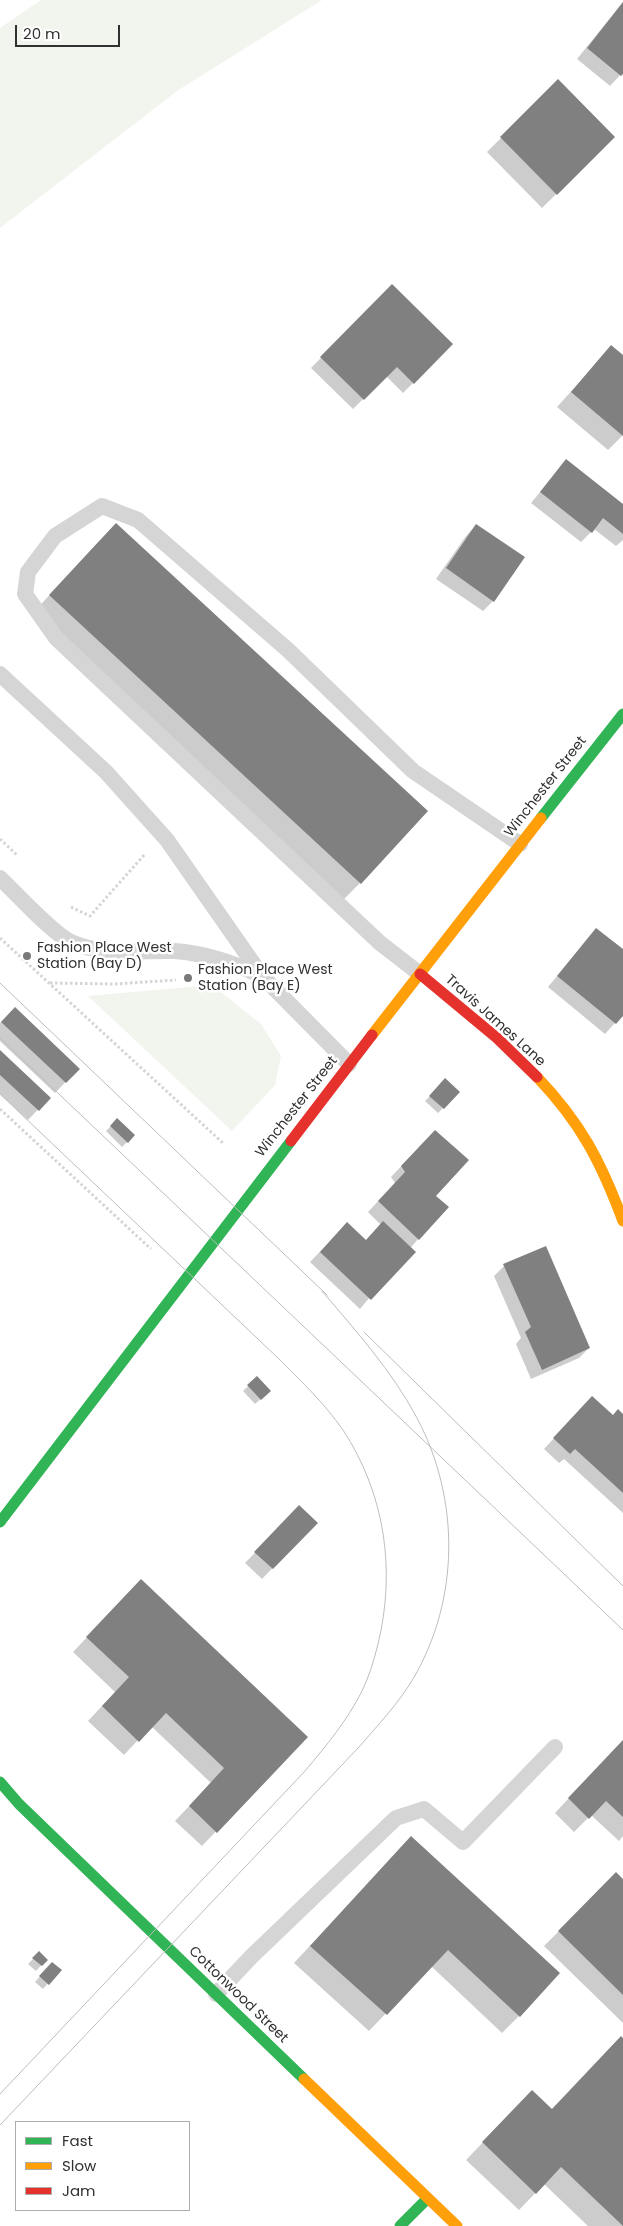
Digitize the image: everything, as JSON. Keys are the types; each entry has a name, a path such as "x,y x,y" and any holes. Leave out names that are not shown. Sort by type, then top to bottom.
{"main road":[{"name":"Winchester Street","path":"0,1522 349,1064 623,714"},
{"name":"Travis James Lane","path":"420,974 523,1062 566,1110 602,1167 623,1221"},
{"name":"Cottonwood Street","path":"0,1782 19,1804 457,2226"},
{"path":"400,2226 427,2199"}],"lane":[{"path":"420,974 380,944 56,638 25,594 28,572 54,536 102,506 138,520 288,650 413,771 520,844"},
{"path":"0,674 106,772 167,840 262,976 349,1064"},
{"path":"0,878 69,941 96,950 176,951 221,958 262,976"},
{"path":"216,1994 252,1956 396,1818 424,1809 463,1842 555,1747"}],"path":[{"path":"0,839 22,860"},
{"path":"64,901 72,908 90,916 146,853"},
{"path":"0,938 224,1144"},
{"path":"48,982 115,984 180,980"},
{"path":"0,1109 152,1249"}],"shaded area":[{"path":"41,0 322,0 177,91 0,228 0,28"},
{"path":"212,985 261,1024 281,1056 275,1085 232,1131 88,996"}],"building":[{"path":"623,2 623,74 621,76 587,48"},
{"path":"558,79 615,137 557,195 500,137"},
{"path":"392,284 453,344 414,384 397,367 364,400 320,357"},
{"path":"611,345 623,355 623,436 571,392"},
{"path":"566,459 623,504 623,534 603,518 592,533 540,492"},
{"path":"116,523 428,811 361,884 49,595"},
{"path":"476,524 525,557 494,602 446,568"},
{"path":"596,928 623,949 623,1016 616,1024 557,976"},
{"path":"15,1007 80,1069 66,1083 1,1022"},
{"path":"0,1050 51,1098 39,1111 0,1075"},
{"path":"445,1078 460,1092 444,1109 429,1096"},
{"path":"117,1118 135,1135 128,1143 110,1126"},
{"path":"435,1130 469,1160 436,1196 449,1207 419,1240 378,1201 405,1172 401,1166"},
{"path":"383,1221 416,1252 371,1300 320,1252 347,1222 366,1240"},
{"path":"546,1246 590,1348 542,1370 525,1332 531,1327 503,1264"},
{"path":"257,1376 271,1391 261,1400 247,1385"},
{"path":"592,1396 613,1415 618,1409 623,1414 623,1493 575,1449 570,1454 553,1438"},
{"path":"299,1505 318,1523 273,1569 254,1552"},
{"path":"141,1579 308,1737 217,1833 189,1806 224,1768 166,1713 139,1742 102,1706 129,1677 86,1637"},
{"path":"623,1740 623,1817 606,1801 589,1819 568,1798"},
{"path":"411,1836 560,1973 520,2017 448,1950 387,2015 310,1946"},
{"path":"616,1872 623,1879 623,1995 558,1931"},
{"path":"39,1951 48,1960 42,1966 32,1958"},
{"path":"52,1962 62,1970 49,1985 39,1976"},
{"path":"621,2036 623,2038 623,2226 561,2167 536,2194 482,2142 532,2090 552,2109"}],"tram line":[{"path":"0,983 327,1295"},
{"path":"0,1038 623,1630"},
{"path":"0,1094 279,1359 336,1420 357,1455 369,1480 383,1533 386,1561 383,1616 373,1662 365,1686 336,1733 305,1771 0,2094"},
{"path":"0,2125 359,1747 401,1697 413,1679 428,1648 439,1616 446,1583 449,1549 447,1515 441,1482 431,1449 407,1401 373,1352 322,1291"},
{"path":"364,1332 623,1586"}],"traffic: fast":[{"path":"541,818 623,714"},
{"path":"0,1522 291,1141"},
{"path":"0,1782 19,1804 304,2079"},
{"path":"400,2226 427,2199"}],"traffic: slow":[{"path":"372,1035 541,818"},
{"path":"537,1077 578,1127 598,1162 623,1221"},
{"path":"304,2079 457,2226"}],"traffic: jam":[{"path":"420,974 497,1038 537,1077"},
{"path":"291,1141 372,1035"}],"place":[{"name":"Fashion Place West Station (Bay D)","path":"27,956"},
{"name":"Fashion Place West Station (Bay E)","path":"188,978"}]}
